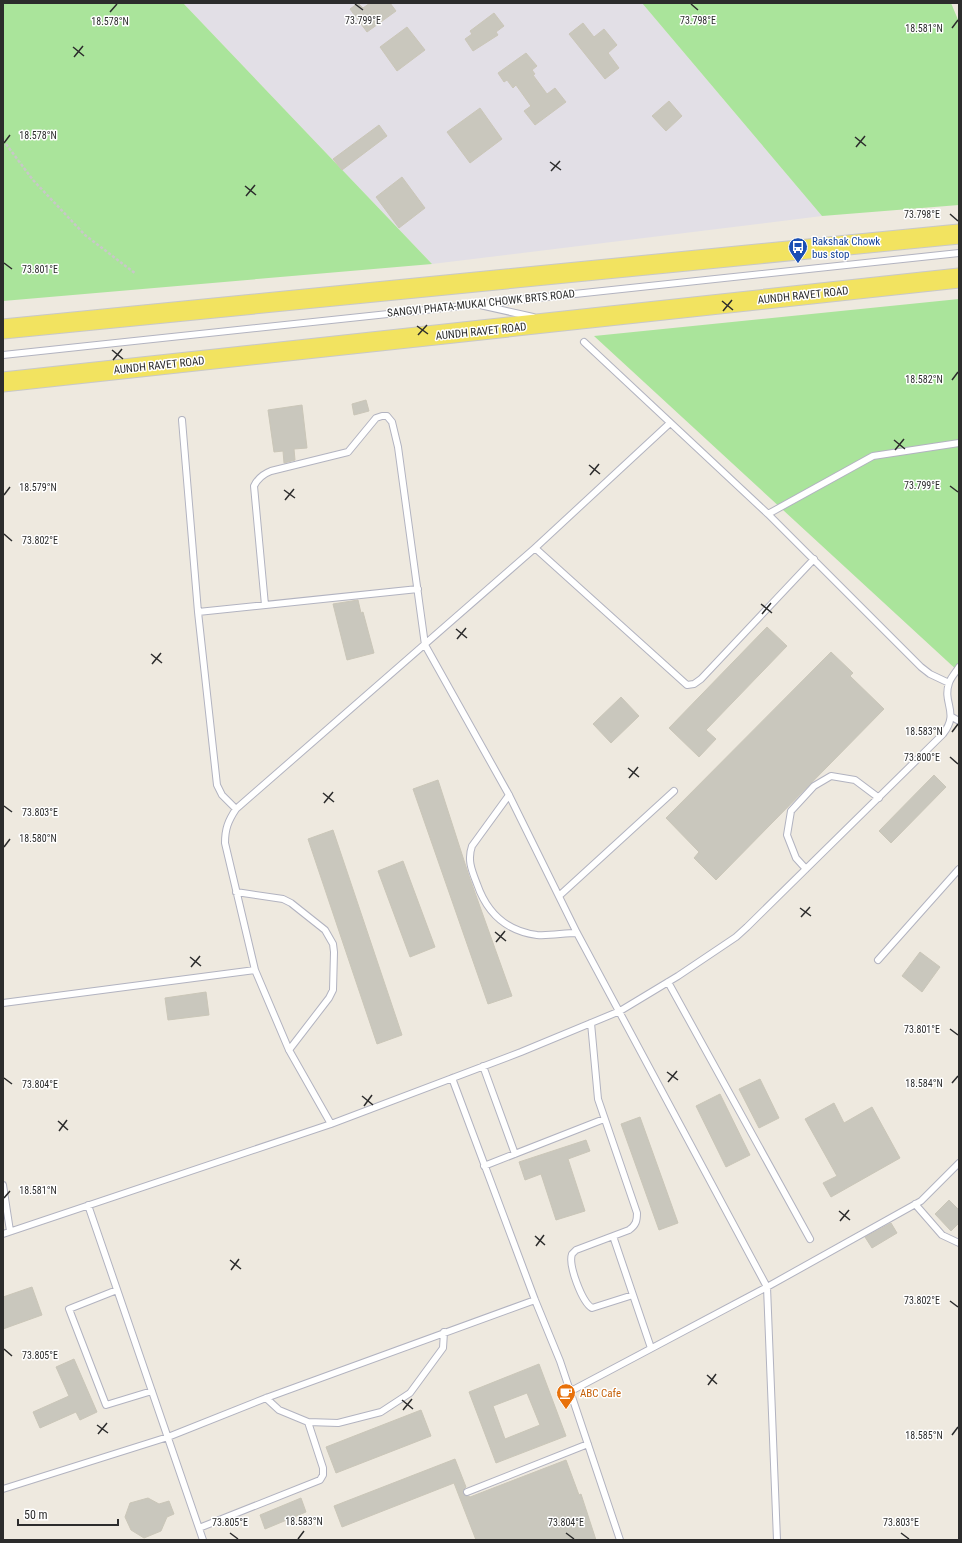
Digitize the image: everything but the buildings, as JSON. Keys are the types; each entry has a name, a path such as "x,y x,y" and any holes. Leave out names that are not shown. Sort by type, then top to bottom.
{"main road":[{"path":"3,329 959,234"},
{"name":"AUNDH RAVET ROAD","path":"3,382 959,278"}],"lane":[{"name":"SANGVI PHATA-MUKAI CHOWK BRTS ROAD","path":"3,355 959,253"},
{"path":"474,304 557,322"},
{"path":"584,342 768,514 921,667 930,674 949,683"},
{"path":"265,605 254,486 263,474 271,471 348,452 376,418 387,416 392,422 398,447 425,645 508,795 577,933 767,1287 778,1540"},
{"path":"182,420 198,612 217,785 222,795 236,809"},
{"path":"331,1124 289,1050 255,970 225,843 225,832 228,821 236,809 535,548 670,423"},
{"path":"768,514 873,456 959,443"},
{"path":"535,548 687,685 694,684 701,679 814,559"},
{"path":"198,612 418,589"},
{"path":"3,1234 331,1124 483,1066 620,1011 668,982 736,937 943,734 949,726 952,717 948,694 949,683 959,667"},
{"path":"952,717 959,721"},
{"path":"806,869 796,858 787,835 791,811 814,786 831,776 855,780 879,798"},
{"path":"559,896 674,791"},
{"path":"508,795 472,846 469,854 470,863 480,892 491,911 505,925 537,935 577,933"},
{"path":"878,960 959,869"},
{"path":"236,892 283,899 291,903 325,930 333,944 333,990 329,998 289,1050"},
{"path":"3,1003 255,970"},
{"path":"668,982 810,1240"},
{"path":"591,1023 597,1091 604,1119 638,1213 635,1225 613,1236 576,1250 572,1254 571,1262 584,1301 592,1308 633,1295"},
{"path":"483,1066 515,1154"},
{"path":"452,1078 484,1166 571,1391 620,1540"},
{"path":"484,1166 604,1119"},
{"path":"571,1391 767,1287 915,1204 929,1195 959,1163"},
{"path":"3,1185 10,1232"},
{"path":"915,1204 942,1235 959,1243"},
{"path":"88,1205 204,1540"},
{"path":"613,1236 651,1348"},
{"path":"118,1290 69,1308 106,1405 152,1391"},
{"path":"3,1489 168,1437 266,1398 535,1300"},
{"path":"266,1398 279,1410 308,1422 338,1422 381,1412 410,1393 443,1348 444,1332"},
{"path":"199,1528 320,1480 323,1475 323,1468 308,1422"},
{"path":"467,1492 588,1444"}],"path":[{"path":"3,140 33,180 85,235 136,274"}],"shaded area":[{"path":"183,3 642,3 822,216 432,264"}],"green space":[{"path":"3,3 183,3 432,264 3,301"},
{"path":"642,3 951,3 959,22 959,205 822,216"},
{"path":"959,299 959,672 594,336"}],"place":[{"name":"Rakshak Chowk bus stop","path":"798,264"},
{"name":"ABC Cafe","path":"566,1410"}]}
